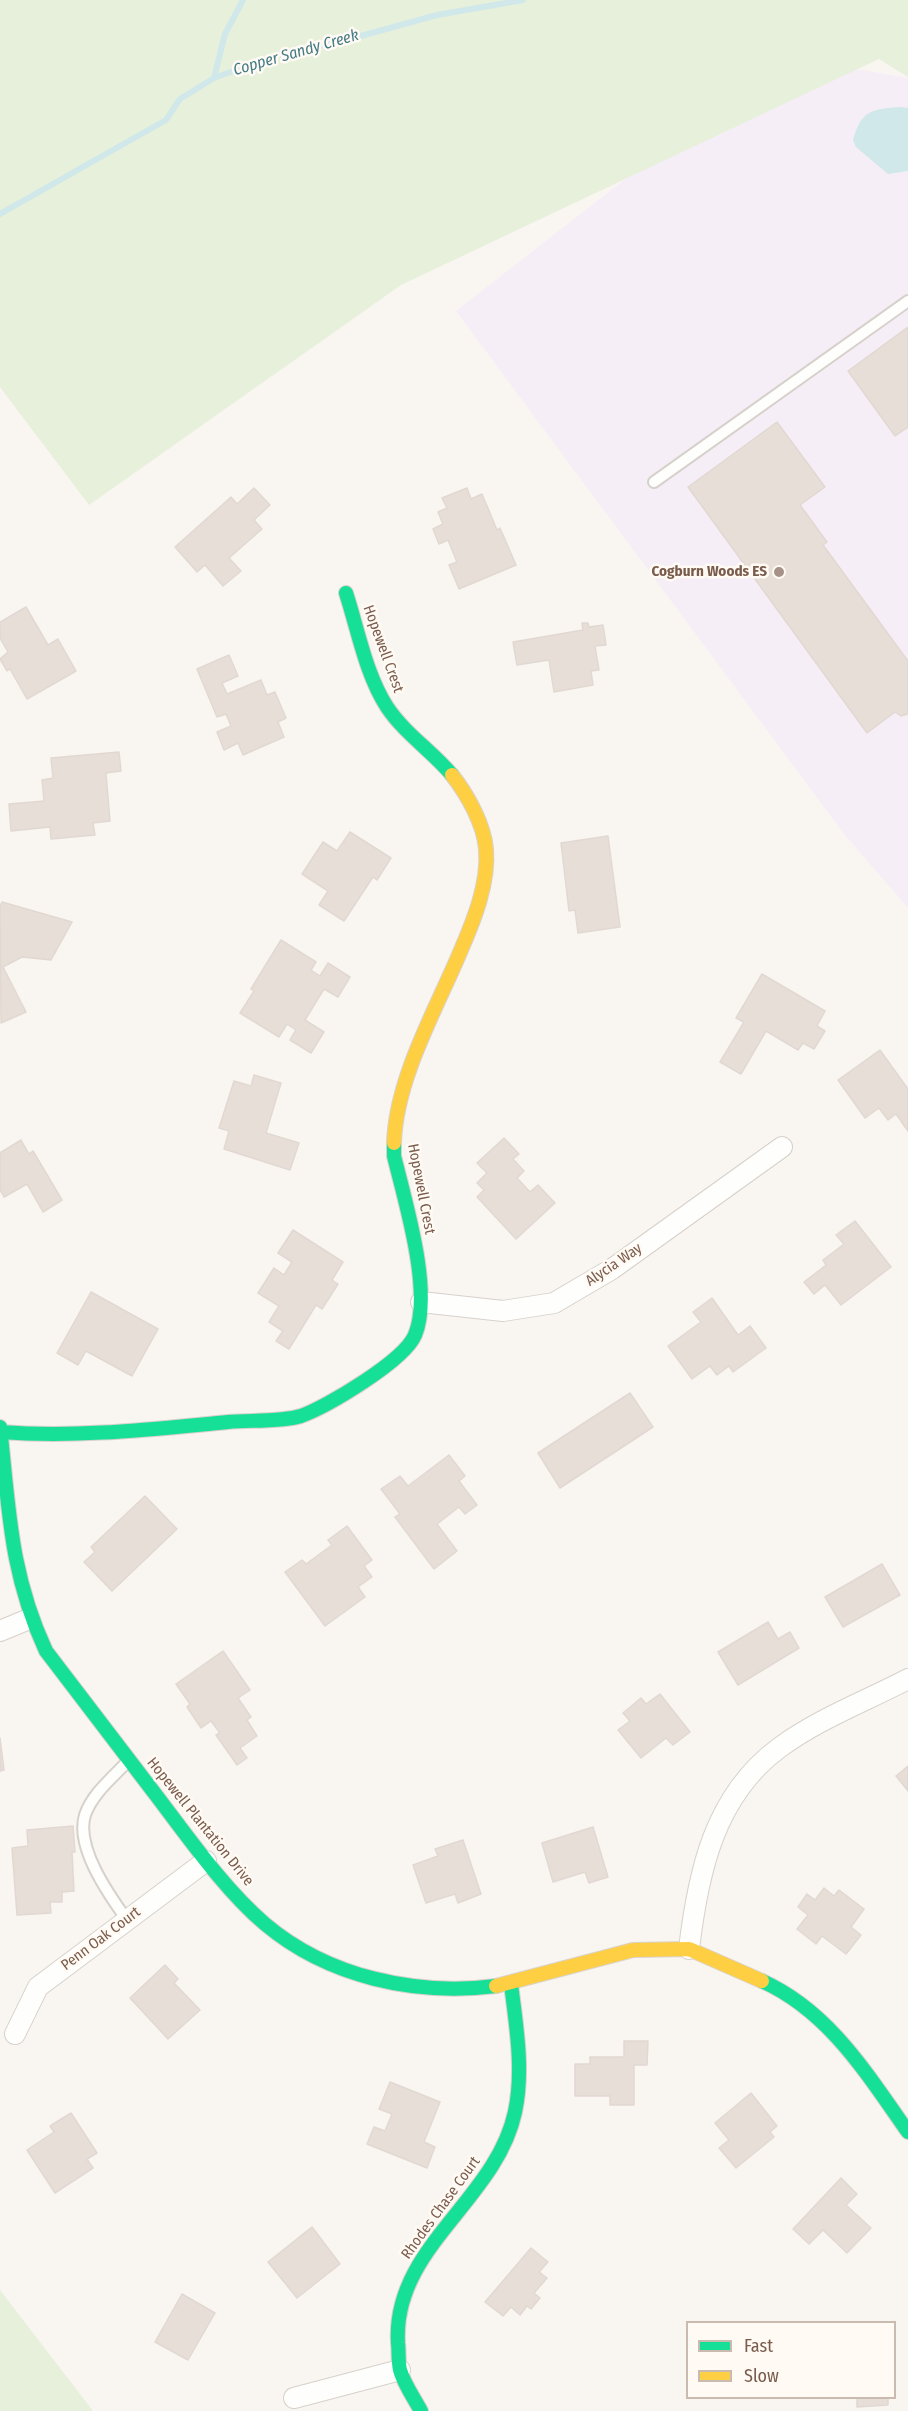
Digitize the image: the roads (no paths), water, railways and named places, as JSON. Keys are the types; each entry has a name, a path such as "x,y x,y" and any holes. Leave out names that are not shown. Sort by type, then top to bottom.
{"street":[{"name":"Hopewell Crest","path":"1,1432 40,1435 106,1432 300,1416 359,1385 390,1363 415,1336 420,1302 414,1238 394,1156 394,1122 406,1077 470,930 481,897 486,849 477,819 461,787 442,764 418,744 387,707 370,669 346,593"},
{"name":"Alycia Way","path":"420,1302 503,1311 554,1303 612,1269 783,1147"},
{"name":"Hopewell Plantation Drive","path":"0,1427 12,1559 29,1619 60,1673 128,1761 206,1861 265,1924 313,1956 339,1969 366,1978 426,1988 480,1988 511,1984 633,1950 689,1949 782,1990 816,2015 856,2058 908,2132"},
{"path":"0,1631 29,1619"},
{"path":"689,1949 702,1867 711,1839 739,1788 780,1747 908,1679"},
{"name":"Penn Oak Court","path":"15,2034 38,1987 206,1861"},
{"name":"Rhodes Chase Court","path":"421,2411 400,2370 397,2322 403,2294 415,2268 485,2178 505,2139 515,2112 519,2056 511,1984"},
{"path":"294,2398 400,2370"}],"lane":[{"path":"654,482 908,301"},
{"path":"127,1920 94,1867 82,1833 85,1814 97,1794 128,1761"}],"water":[{"path":"908,108 908,171 888,174 856,147 853,140 860,122 869,113 875,110"}],"waterway":[{"path":"214,78 225,34 243,0"},
{"name":"Copper Sandy Creek","path":"0,214 166,120 180,99 214,78 286,52 339,42 437,15 523,0"}],"place":[{"name":"Cogburn Woods ES","path":"779,572"}]}
